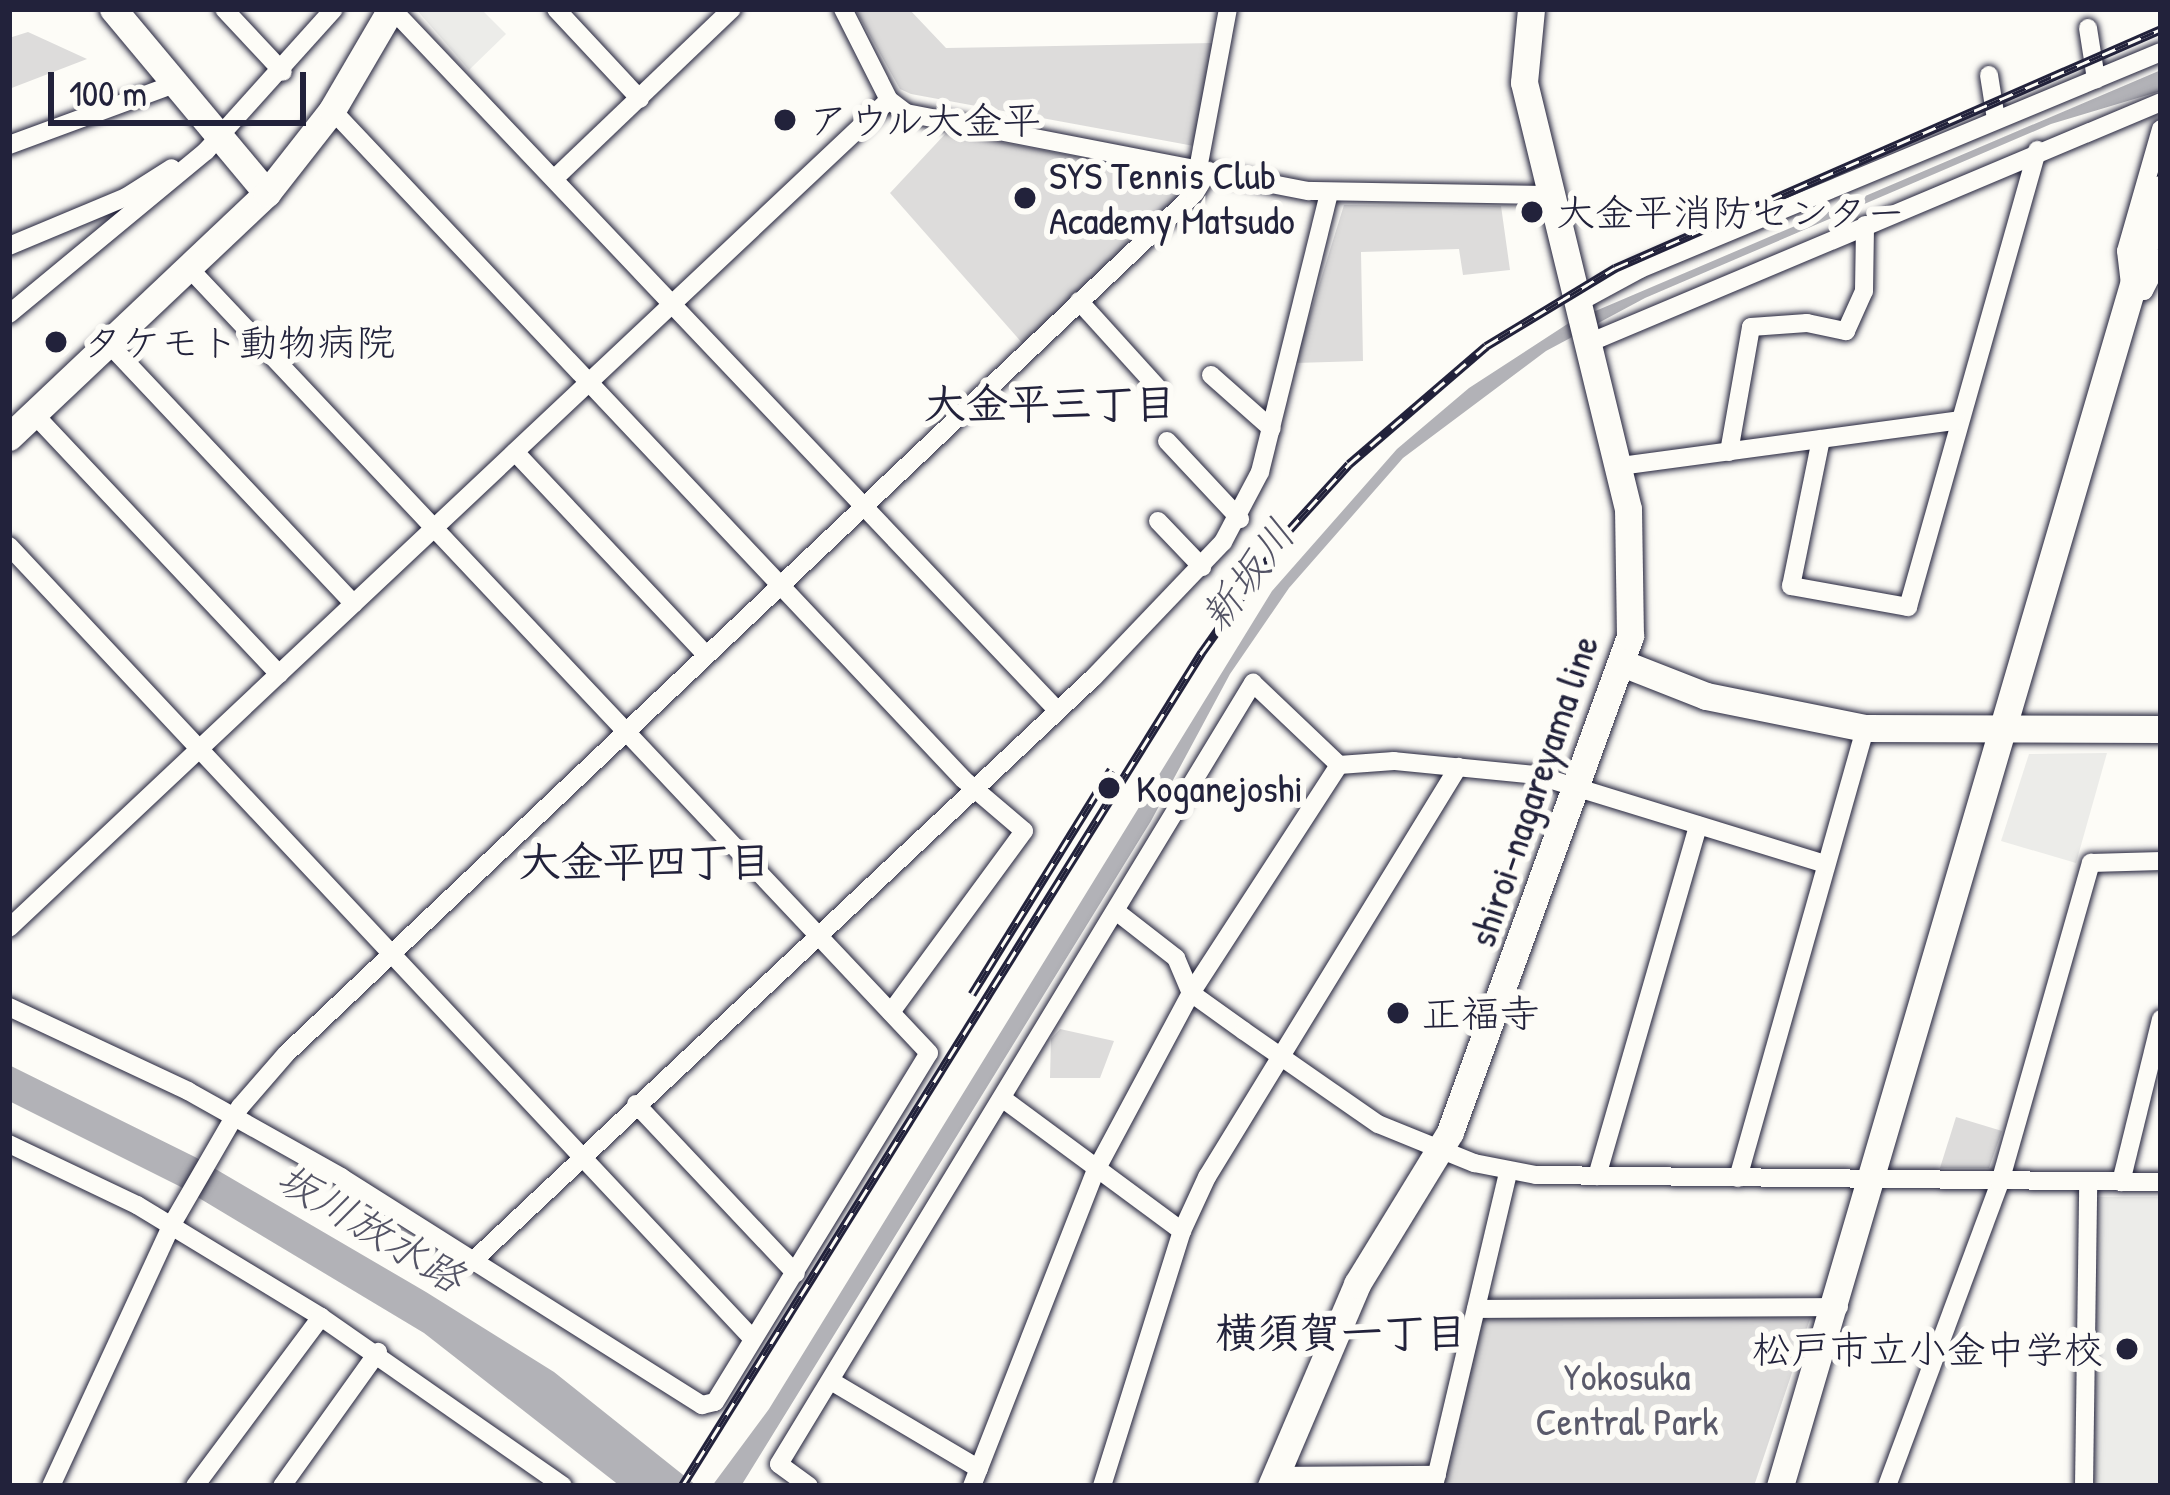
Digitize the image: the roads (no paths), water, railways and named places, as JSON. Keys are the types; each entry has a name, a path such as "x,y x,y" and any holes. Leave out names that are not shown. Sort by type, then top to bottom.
{"street":[{"path":"113,9 212,146 267,193"},
{"path":"224,9 283,72"},
{"path":"9,314 212,146 283,72 334,9"},
{"path":"9,437 267,193 332,110 391,9 1056,709"},
{"path":"556,9 640,99"},
{"path":"555,178 732,9"},
{"path":"843,9 889,100 906,113 1328,193 1550,195"},
{"name":"shiroi-nagareyama line","path":"1273,1481 1357,1284 1439,1153 1622,663 1632,597 1621,466 1524,82 1531,9"},
{"path":"51,1486 171,1226 235,1117 309,1029 1195,193 1203,170 1227,10"},
{"path":"2088,28 2096,79"},
{"path":"1582,304 1996,119 2161,52"},
{"path":"1989,74 1996,119"},
{"path":"9,146 172,85"},
{"path":"9,928 889,100"},
{"path":"1590,339 2161,102"},
{"path":"332,110 781,585 1024,831 891,1012"},
{"path":"2131,293 2126,251 2161,130"},
{"path":"9,246 126,197 212,146"},
{"path":"1821,439 1791,586 1908,607 1956,421 2037,150"},
{"path":"1780,1486 1839,1306 2160,192"},
{"path":"475,1259 1202,567 1240,519 1271,429 1328,193"},
{"path":"1729,452 1751,327 1808,323 1846,331 1864,291 1864,225"},
{"path":"2131,293 2144,291 2161,258"},
{"path":"9,1007 235,1117 475,1259 702,1405 715,1402 929,1053 190,269"},
{"path":"1079,301 1156,387"},
{"path":"109,344 354,604"},
{"path":"1211,375 1271,429"},
{"path":"33,413 279,674"},
{"path":"1621,466 1956,421"},
{"path":"1167,441 1240,519"},
{"path":"515,452 706,656"},
{"path":"1158,521 1202,567"},
{"path":"9,546 753,1339"},
{"path":"1622,663 1706,696 1865,728 2161,729"},
{"path":"800,1483 779,1464 1253,683 1340,765 1458,767 1577,789 1826,865"},
{"path":"1738,1178 1865,728"},
{"path":"831,1381 976,1478 1095,1172 1191,993 1340,765"},
{"path":"1102,1486 1182,1232 1458,767"},
{"path":"1597,1176 1698,825"},
{"path":"1887,1486 2000,1182 2091,863 2161,861"},
{"path":"1117,912 1176,958 1191,993 1378,1124 1439,1153 1508,1172 2161,1182"},
{"path":"2121,1182 2161,1019"},
{"path":"1002,1098 1095,1172 1182,1232"},
{"path":"636,1104 796,1274"},
{"path":"9,1144 171,1226 321,1316 563,1486"},
{"path":"1273,1481 1436,1480 1508,1172"},
{"path":"2084,1486 2088,1182"},
{"path":"1476,1309 1839,1306"},
{"path":"195,1486 321,1316"},
{"path":"282,1486 378,1352"}],"railway":[{"path":"682,1486 1202,652 1289,530 1349,464 1486,346 1615,268 2161,29"},
{"path":"972,994 1111,770"}],"place":[{"name":"アウル大金平","path":"785,120"},
{"name":"SYS Tennis Club Academy Matsudo","path":"1025,198"},
{"name":"大金平消防センター","path":"1532,212"},
{"name":"タケモト動物病院","path":"56,342"},
{"name":"Koganejoshi","path":"1109,788"},
{"name":"正福寺","path":"1398,1013"},
{"name":"松戸市立小金中学校","path":"2127,1349"}],"district":[{"name":"大金平三丁目","path":"1050,403"},
{"name":"大金平四丁目","path":"645,861"},
{"name":"横須賀一丁目","path":"1341,1332"}],"water label":[{"name":"新坂川","path":"1247,575"},
{"name":"坂川放水路","path":"371,1227"}],"park label":[{"name":"Yokosuka Central Park","path":"1627,1400"}]}
